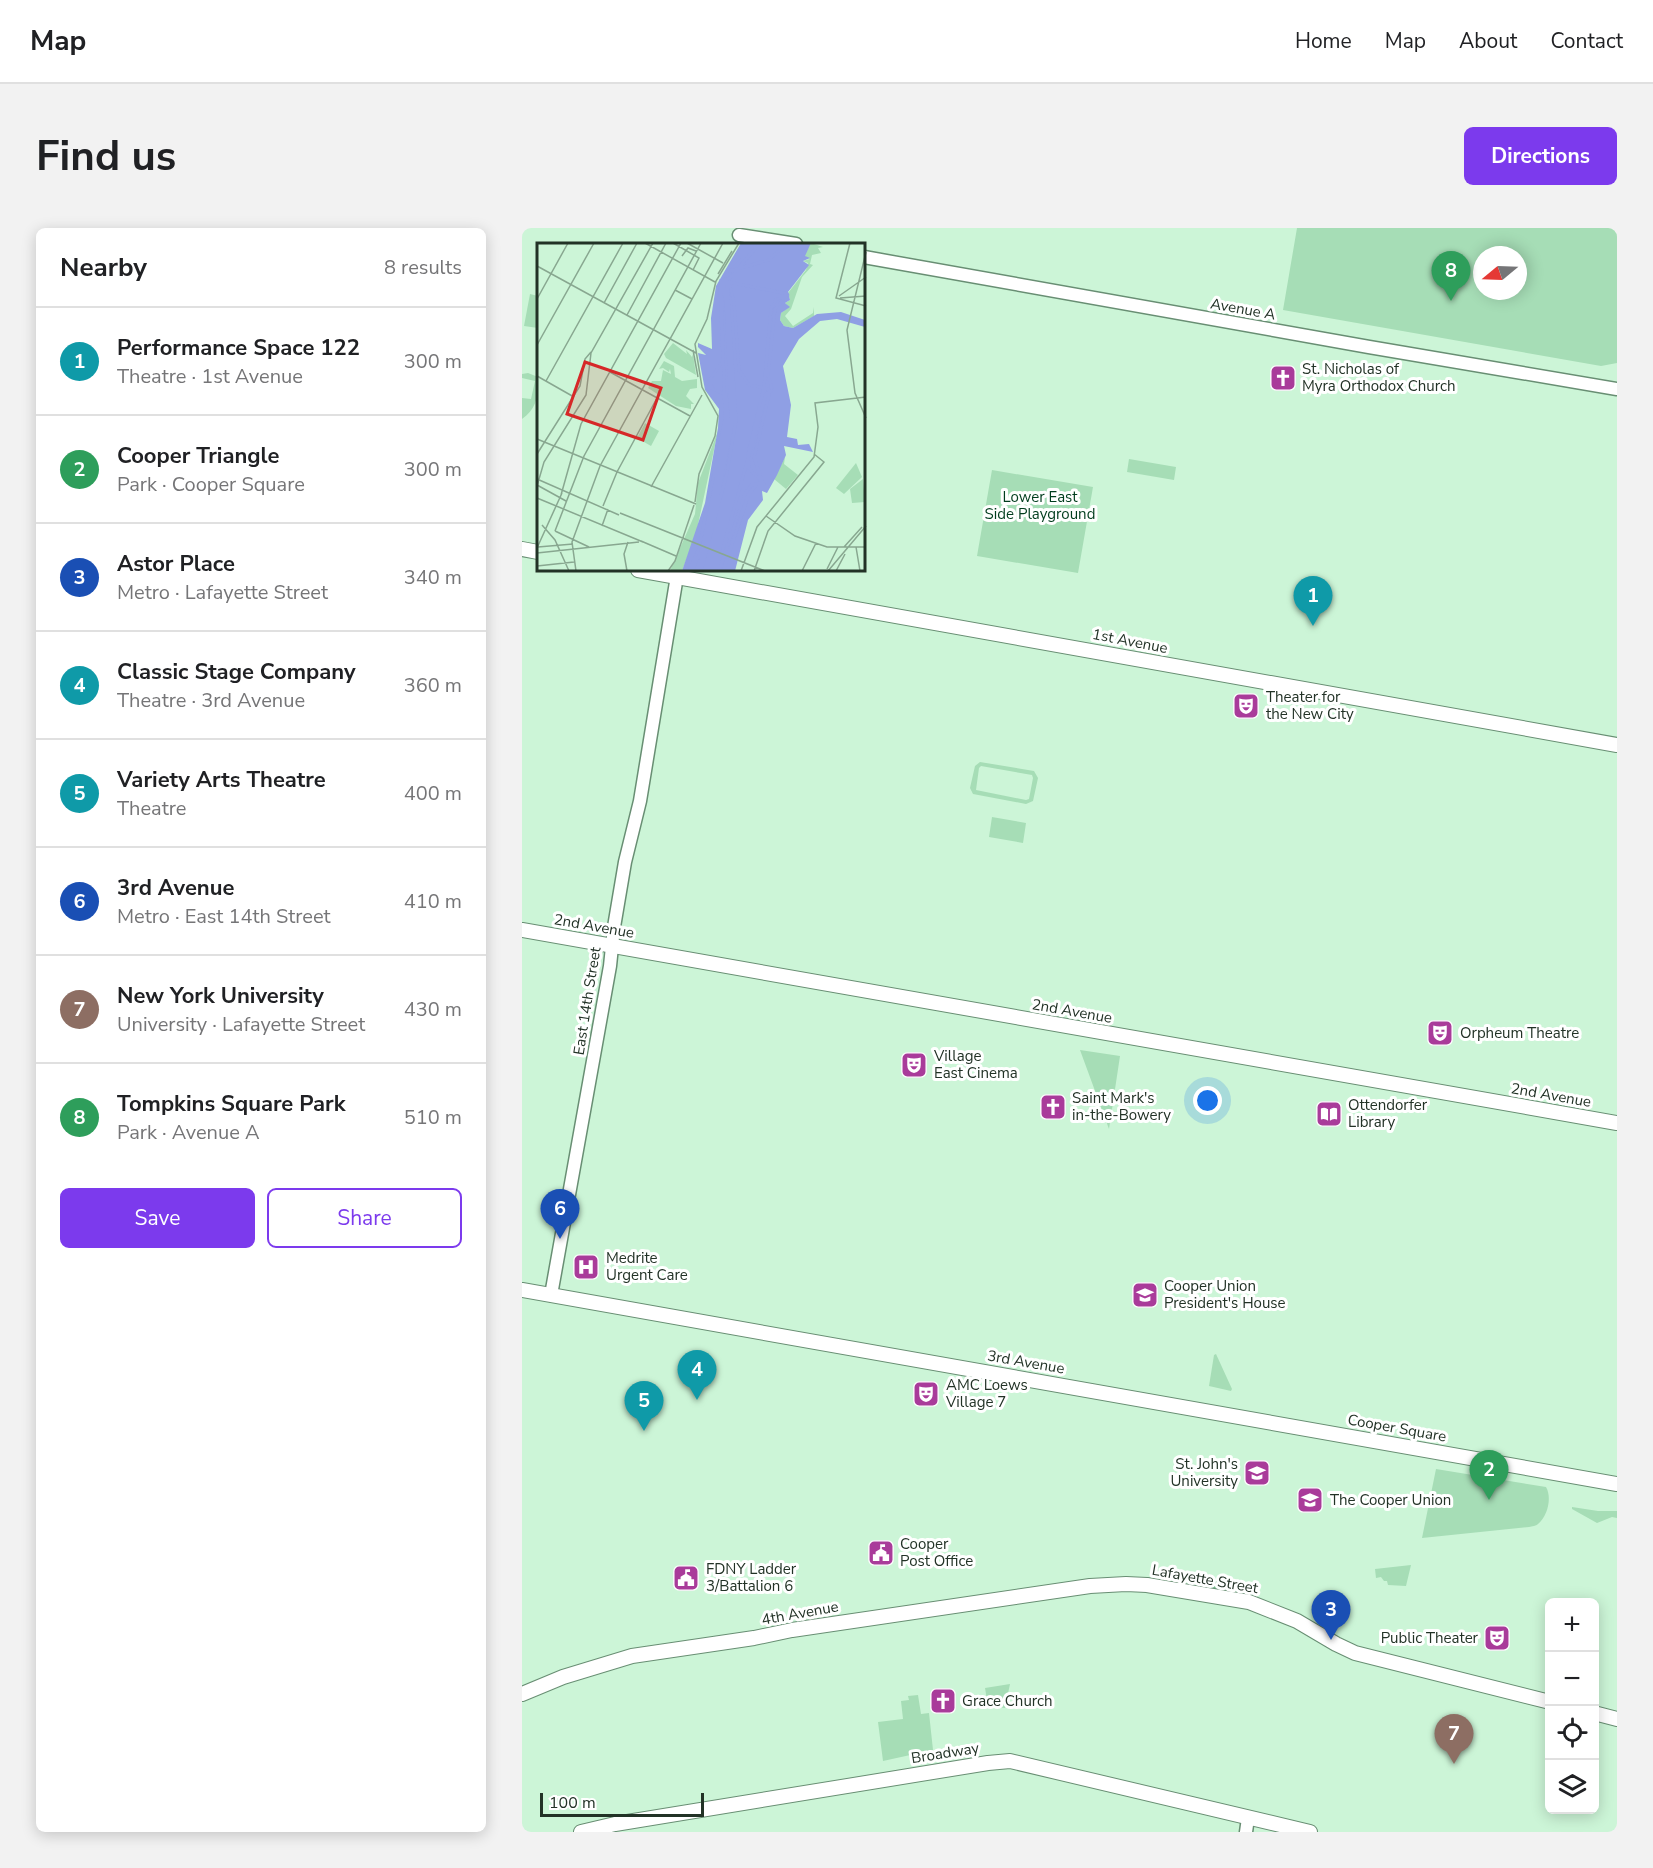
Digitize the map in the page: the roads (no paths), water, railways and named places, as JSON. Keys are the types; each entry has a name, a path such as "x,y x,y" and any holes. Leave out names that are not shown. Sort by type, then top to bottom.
{"main road":[{"path":"739,236 789,243"},
{"name":"Avenue A","path":"866,257 1617,389"},
{"path":"522,549 537,552"},
{"name":"1st Avenue","path":"658,572 1617,745"},
{"name":"East 14th Street","path":"551,1295 625,862 640,801 678,574"},
{"name":"2nd Avenue","path":"522,930 1617,1123"},
{"name":"3rd Avenue","path":"522,1290 1312,1430"},
{"name":"Cooper Square","path":"1312,1430 1617,1484"},
{"name":"Lafayette Street","path":"1090,1586 1147,1585 1249,1602 1297,1621 1358,1654 1545,1701"},
{"name":"4th Avenue","path":"522,1694 563,1677 645,1653 1090,1586"},
{"path":"1599,1714 1617,1719"},
{"name":"Broadway","path":"581,1832 708,1808 1002,1761 1022,1763 1247,1825 1310,1832"}],"place":[{"name":"Tompkins Square Park","path":"1451,301"},
{"name":"St. Nicholas of Myra Orthodox Church","path":"1283,378"},
{"name":"Performance Space 122","path":"1313,626"},
{"name":"Theater for the New City","path":"1246,706"},
{"name":"Orpheum Theatre","path":"1440,1033"},
{"name":"Village East Cinema","path":"914,1065"},
{"name":"Saint Mark's in-the-Bowery","path":"1053,1107"},
{"name":"Ottendorfer Library","path":"1329,1114"},
{"name":"3rd Avenue","path":"560,1239"},
{"name":"Medrite Urgent Care","path":"586,1267"},
{"name":"Cooper Union President's House","path":"1145,1295"},
{"name":"AMC Loews Village 7","path":"926,1394"},
{"name":"Classic Stage Company","path":"697,1400"},
{"name":"Variety Arts Theatre","path":"644,1431"},
{"name":"St. John's University","path":"1257,1473"},
{"name":"The Cooper Union","path":"1310,1500"},
{"name":"Cooper Triangle","path":"1489,1500"},
{"name":"Cooper Post Office","path":"881,1553"},
{"name":"FDNY Ladder 3/Battalion 6","path":"686,1578"},
{"name":"Public Theater","path":"1497,1638"},
{"name":"Astor Place","path":"1331,1640"},
{"name":"Grace Church","path":"943,1701"},
{"name":"New York University","path":"1454,1764"}],"park label":[{"name":"Lower East Side Playground","path":"1040,506"}]}
